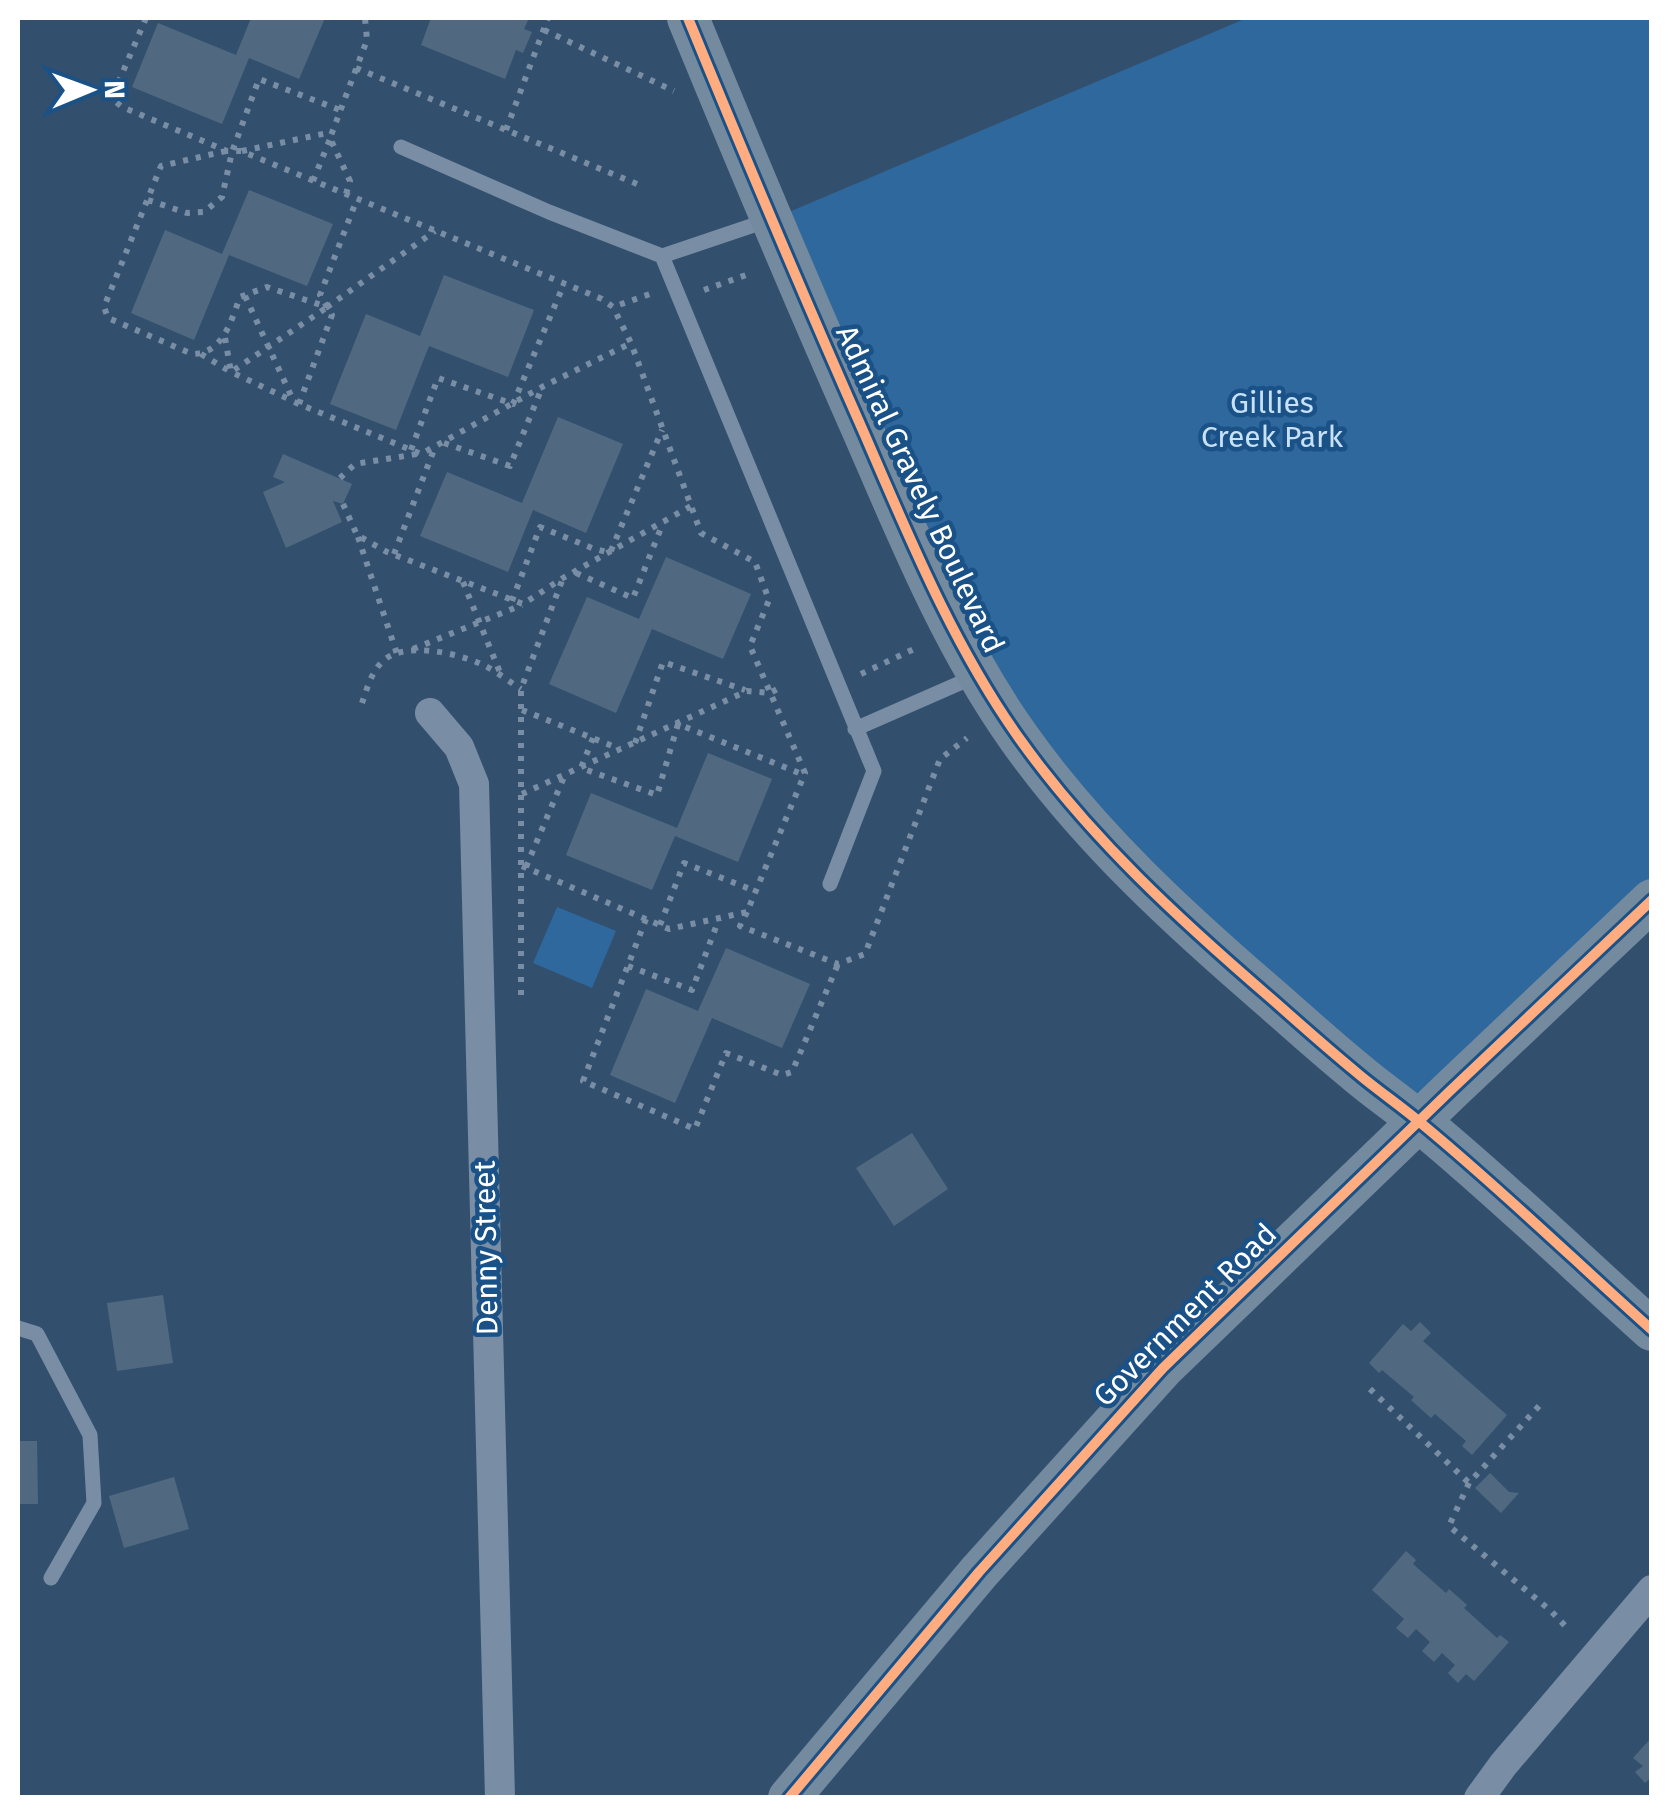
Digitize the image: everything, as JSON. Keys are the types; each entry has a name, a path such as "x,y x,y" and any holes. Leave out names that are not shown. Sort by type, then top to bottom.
{"street":[{"name":"Admiral Gravely Boulevard","path":"688,18 770,220 938,600 1019,738 1142,882 1198,935 1358,1074 1420,1122 1652,1330"},
{"name":"Denny Street","path":"430,713 459,747 474,784 500,1798"},
{"name":"Government Road","path":"788,1798 979,1572 1163,1368 1652,900"},
{"path":"1479,1798 1652,1590"}],"lane":[{"path":"401,147 662,256 770,220"},
{"path":"662,256 874,771 830,884"},
{"path":"856,729 980,675"},
{"path":"18,1328 37,1334 90,1435 94,1503 51,1578"}],"path":[{"path":"146,18 116,88 116,102 122,107 313,180 602,299 613,308 631,343 701,533 755,562 769,600 750,646 773,691 804,776 740,926 838,964 865,954 940,758 967,738"},
{"path":"313,180 366,40 366,18"},
{"path":"506,130 548,18"},
{"path":"544,30 679,93"},
{"path":"356,68 637,184"},
{"path":"148,200 188,213 204,212 222,197 233,151 259,80 340,110"},
{"path":"331,135 161,166 104,307 108,318 192,354 201,354 296,403 421,454"},
{"path":"331,135 350,181 346,194"},
{"path":"296,403 332,315 320,295 358,199"},
{"path":"231,372 435,230"},
{"path":"698,292 750,274"},
{"path":"513,404 564,284"},
{"path":"231,372 225,337 240,298 267,287 327,308"},
{"path":"613,308 651,293"},
{"path":"245,296 296,403"},
{"path":"201,354 225,337"},
{"path":"340,478 355,464 421,454 631,343"},
{"path":"412,450 438,378 513,404"},
{"path":"439,444 510,466 542,387"},
{"path":"610,553 662,429"},
{"path":"394,554 439,444"},
{"path":"343,504 357,534 397,654"},
{"path":"362,703 372,675 384,659 523,604 691,506"},
{"path":"575,573 632,598 664,522"},
{"path":"512,602 540,527 610,553"},
{"path":"357,534 394,554 523,604"},
{"path":"521,996 521,689 563,578"},
{"path":"463,582 502,676"},
{"path":"880,665 914,649"},
{"path":"410,651 444,652 481,664 521,689"},
{"path":"634,743 663,662 747,691 773,691"},
{"path":"522,794 747,691"},
{"path":"522,710 622,750"},
{"path":"678,724 804,776"},
{"path":"581,768 658,795 678,724"},
{"path":"581,768 593,738"},
{"path":"524,866 564,776"},
{"path":"660,924 684,863 755,891"},
{"path":"524,866 669,929 747,912"},
{"path":"628,966 692,990 720,918"},
{"path":"646,919 583,1082 695,1129 726,1053 782,1075 792,1072 838,964"},
{"path":"1370,1389 1469,1483"},
{"path":"1539,1406 1469,1483 1449,1526 1570,1630"}],"green space":[{"name":"Gillies Creek Park","path":"1247,18 1651,18 1651,904 1420,1122 1019,738 770,220"},
{"path":"557,907 616,931 592,988 533,963"}],"building":[{"path":"251,18 325,18 299,79 249,58 222,124 132,87 158,23 236,55"},
{"path":"431,18 529,18 524,29 532,32 523,53 516,50 505,79 421,45"},
{"path":"249,190 333,224 307,286 229,255 194,340 131,313 165,230 222,254"},
{"path":"444,275 534,310 508,377 429,346 396,430 330,404 366,314 420,336"},
{"path":"558,417 623,444 586,533 533,510 508,572 420,536 447,472 522,503"},
{"path":"283,454 352,484 343,504 333,501 342,522 286,548 263,492 285,482 273,477"},
{"path":"666,557 751,594 723,659 652,629 616,713 549,684 587,597 639,619"},
{"path":"708,753 772,779 738,862 675,836 652,890 566,855 591,793 677,828"},
{"path":"726,948 810,984 782,1048 712,1018 675,1103 610,1075 646,989 698,1011"},
{"path":"912,1133 948,1189 894,1226 856,1168"},
{"path":"163,1295 173,1363 117,1371 107,1303"},
{"path":"1420,1322 1431,1333 1423,1341 1507,1415 1472,1455 1462,1446 1466,1441 1435,1414 1431,1418 1411,1400 1414,1397 1369,1363 1403,1324 1411,1331"},
{"path":"18,1441 37,1441 38,1504 18,1504"},
{"path":"1490,1473 1509,1492 1519,1493 1501,1513 1475,1488"},
{"path":"174,1477 189,1529 124,1548 109,1496"},
{"path":"1406,1551 1416,1560 1413,1564 1446,1593 1449,1589 1497,1638 1500,1635 1509,1642 1474,1681 1466,1674 1458,1683 1448,1673 1455,1665 1442,1653 1434,1662 1422,1651 1430,1642 1416,1629 1408,1638 1396,1628 1404,1619 1372,1590"},
{"path":"1652,1737 1652,1777 1645,1783 1635,1772 1643,1766 1633,1758"}],"cycle path":[{"path":"688,18 915,551 973,666 1019,738 1106,844 1171,909 1325,1046 1480,1174 1652,1330"},
{"path":"789,1798 979,1572 1163,1368 1652,900"}]}
